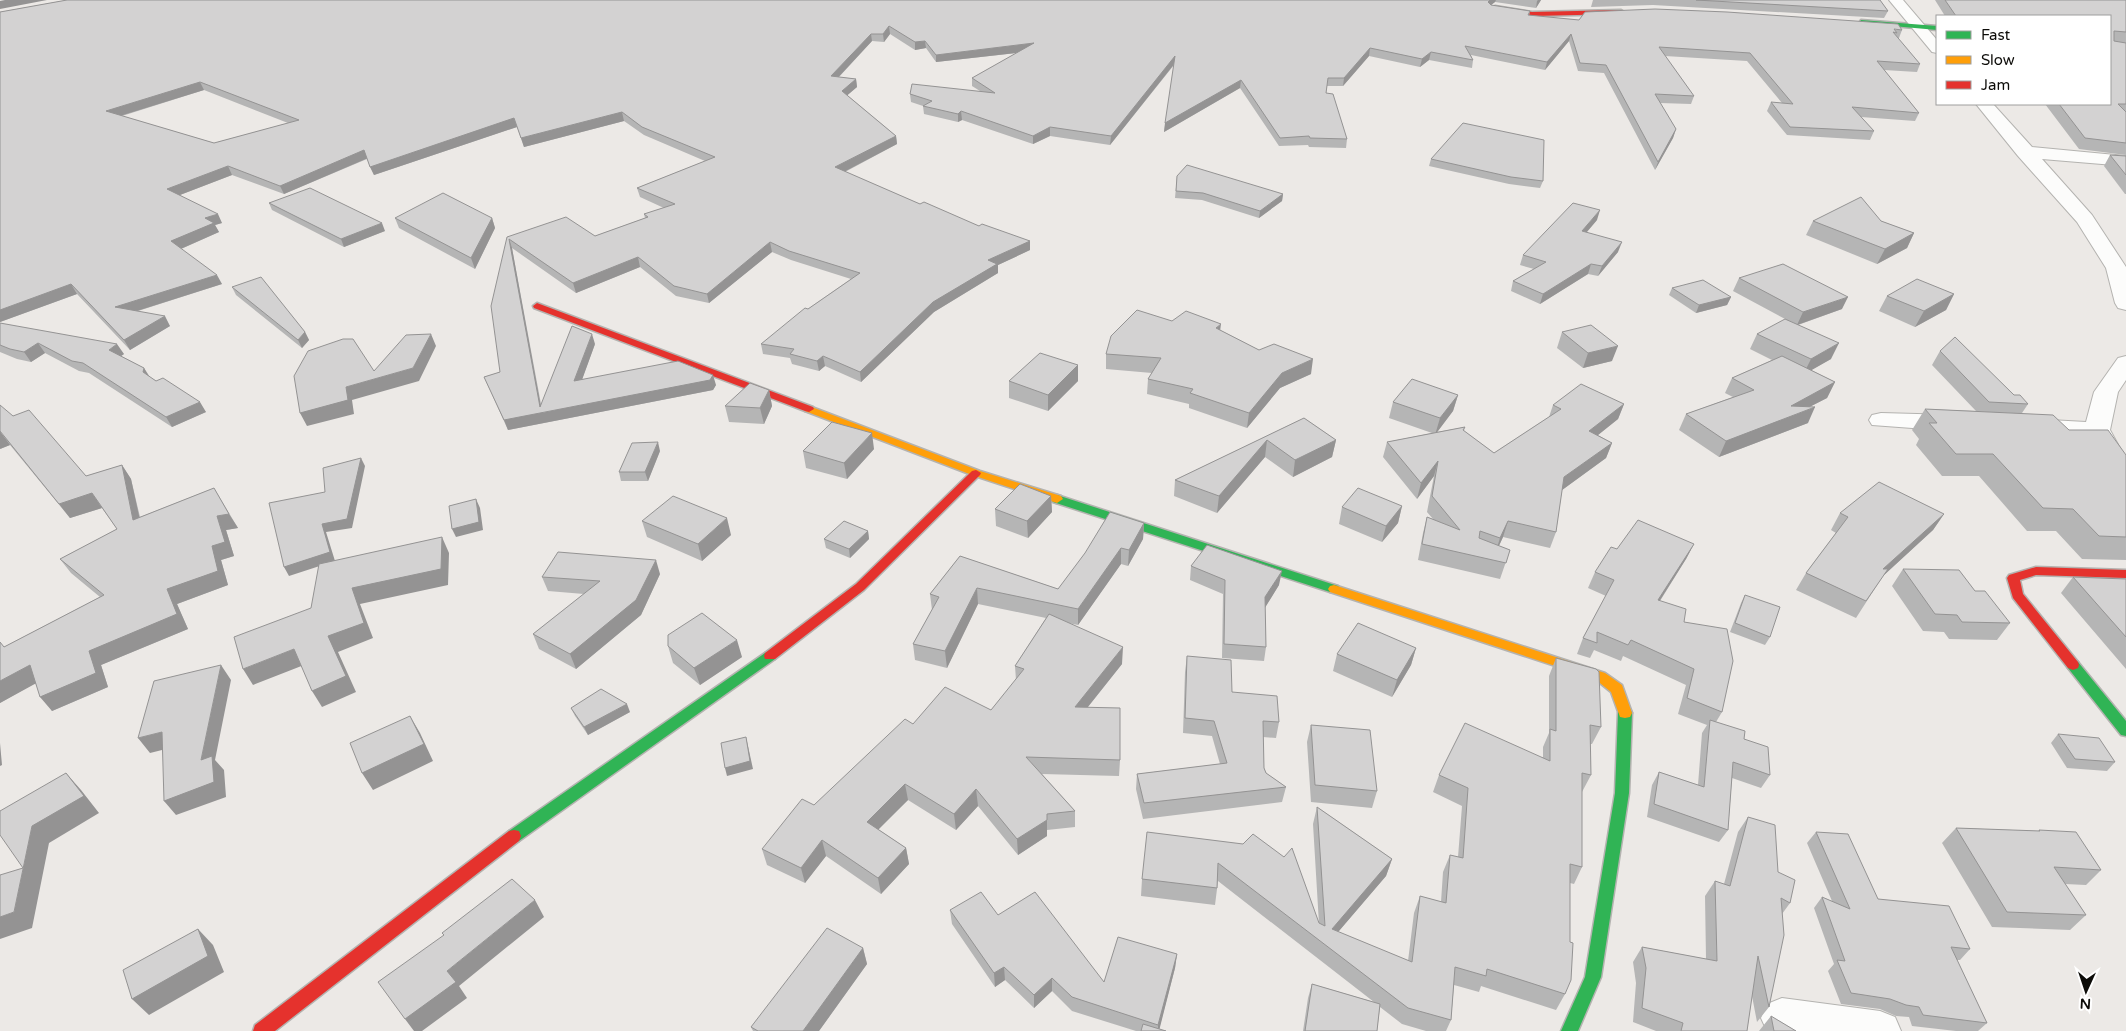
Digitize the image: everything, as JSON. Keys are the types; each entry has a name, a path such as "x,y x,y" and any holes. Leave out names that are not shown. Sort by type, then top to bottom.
{"street":[{"path":"1896,0 1936,48"},
{"path":"1496,8 1532,14 1558,15 1636,12"},
{"path":"1848,21 1936,28"},
{"path":"1985,105 2024,152 2085,219 2121,269 2126,303"},
{"path":"2024,152 2126,161"},
{"path":"537,306 976,473 1600,676 1617,689 1625,714 1622,793 1593,977 1570,1031"},
{"path":"2126,363 2106,392 2097,430 2126,479"},
{"path":"1881,420 1980,424"},
{"path":"2009,426 2097,430"},
{"path":"262,1031 270,1022 546,812 741,678 860,587 976,473"},
{"path":"2126,574 2036,571 2012,578 2017,595 2126,731"},
{"path":"1782,1018 1880,1031"}],"building":[{"path":"67,0 1490,0 1488,2 1491,5 1530,11 1528,15 1579,20 1585,12 1655,9 1727,12 1898,24 1902,30 1894,29 1897,33 1893,32 1920,64 1877,61 1919,113 1852,107 1874,131 1790,127 1771,102 1793,104 1750,53 1659,47 1694,96 1655,94 1676,129 1658,162 1606,65 1580,63 1571,34 1547,62 1465,46 1473,60 1431,52 1422,59 1370,48 1344,78 1328,78 1326,93 1333,94 1347,139 1310,138 1309,136 1280,138 1241,80 1165,123 1175,56 1111,136 1050,127 1033,136 961,111 958,114 923,106 932,101 910,94 912,84 995,93 972,78 1034,43 936,55 925,41 915,42 889,26 883,34 871,34 831,76 856,79 842,91 896,136 835,167 920,204 924,202 979,226 982,224 1030,241 988,260 997,264 933,302 860,372 823,356 817,361 790,354 794,349 761,344 805,308 808,309 860,273 789,251 770,242 707,294 674,286 638,257 573,283 509,239 540,407 572,326 592,334 574,381 678,361 713,375 710,380 504,420 484,377 500,372 491,306 507,237 566,217 595,236 648,217 644,214 675,204 637,188 715,157 642,127 622,112 521,138 514,118 370,167 364,150 280,186 228,166 167,189 218,214 205,218 214,223 171,241 217,275 115,307 165,316 124,340 71,284 0,310 0,12","holes":["200,82 299,120 214,143 106,111"]},
{"path":"1696,0 1880,0 1888,11"},
{"path":"1945,0 2126,0 2126,32 2114,31 2114,41 2126,43 2126,104 2118,104 2126,112 2126,143 2085,138 2060,105 2111,105 2111,15 1955,15"},
{"path":"1463,123 1544,140 1543,181 1511,177 1431,159"},
{"path":"2110,155 2126,156 2126,175"},
{"path":"1187,165 1283,194 1260,211 1203,193 1176,191 1177,176"},
{"path":"310,188 382,223 341,239 269,203"},
{"path":"443,193 492,218 471,258 395,218"},
{"path":"1861,197 1881,221 1914,233 1885,249 1813,221"},
{"path":"1573,203 1600,210 1582,231 1622,242 1602,266 1591,264 1543,294 1513,281 1546,262 1523,255"},
{"path":"1783,264 1848,297 1803,312 1739,278"},
{"path":"261,277 305,332 298,340 232,287"},
{"path":"1917,279 1954,294 1924,311 1887,296"},
{"path":"1703,280 1731,297 1699,305 1672,288"},
{"path":"1137,310 1172,321 1186,311 1221,324 1216,328 1259,350 1274,344 1313,359 1282,373 1249,413 1190,393 1193,389 1148,379 1161,358 1106,354 1111,336"},
{"path":"1785,319 1839,343 1811,359 1757,334"},
{"path":"0,323 117,344 109,350 144,368 143,372 156,381 163,378 200,402 166,417 83,363 72,361 38,343 24,352 0,345"},
{"path":"1591,325 1618,346 1588,353 1562,332"},
{"path":"431,334 413,368 346,387 348,400 300,413 294,376 308,351 343,339 353,339 374,371 406,335"},
{"path":"1955,337 2014,395 2020,395 2028,404 1989,402 1940,351"},
{"path":"1040,353 1078,365 1048,395 1009,381"},
{"path":"1782,356 1835,382 1791,406 1815,407 1726,441 1686,414 1754,390 1732,378"},
{"path":"1412,379 1458,395 1440,418 1393,402"},
{"path":"750,383 769,390 760,408 725,406"},
{"path":"1581,384 1624,404 1589,431 1612,443 1564,477 1556,532 1508,521 1500,538 1480,531 1479,538 1510,550 1506,563 1422,544 1427,517 1460,530 1432,496 1438,461 1421,483 1387,442 1465,427 1463,430 1494,453 1561,409 1553,405"},
{"path":"0,405 13,416 29,410 86,476 122,465 133,520 214,488 229,514 217,516 225,542 212,546 218,571 167,589 177,614 89,651 96,673 40,697 30,665 0,681 0,642 4,647 104,595 60,559 117,529 92,493 59,504 0,431"},
{"path":"1925,409 2053,415 2069,430 2108,430 2126,455 2126,537 2099,536 2073,509 2043,508 1993,454 1956,454 1929,423 1937,423"},
{"path":"1304,418 1336,440 1295,460 1267,440 1219,496 1175,480"},
{"path":"832,422 872,433 844,463 803,451"},
{"path":"658,442 645,472 619,472 632,443"},
{"path":"361,458 347,519 322,524 330,552 284,567 269,503 325,492 323,468"},
{"path":"1879,482 1944,514 1883,569 1888,569 1866,601 1806,573 1848,517 1840,513"},
{"path":"1020,484 1051,496 1027,521 995,509"},
{"path":"1358,488 1402,506 1386,526 1342,507"},
{"path":"673,496 727,518 698,544 642,521"},
{"path":"476,499 479,522 452,529 449,506"},
{"path":"1110,512 1144,523 1129,550 1121,548 1078,609 977,588 945,651 913,644 939,597 930,594 960,556 1058,589 1085,553"},
{"path":"1638,520 1694,544 1658,600 1686,609 1684,622 1727,629 1733,661 1722,712 1687,698 1694,669 1631,640 1628,645 1597,632 1597,643 1583,638 1614,580 1595,572 1611,547 1617,549"},
{"path":"844,521 868,531 849,549 824,539"},
{"path":"442,537 441,569 352,588 364,623 328,636 346,676 312,691 294,649 243,669 234,637 311,608 319,564"},
{"path":"1207,545 1282,571 1265,597 1266,647 1224,644 1225,580 1191,566"},
{"path":"558,552 656,560 636,600 570,654 533,634 600,581 542,577"},
{"path":"1903,569 1959,570 1975,591 1985,591 2010,623 1962,622 1957,615 1935,614"},
{"path":"2073,577 2126,579 2126,637"},
{"path":"1745,595 1780,607 1770,637 1735,623"},
{"path":"702,613 737,640 694,668 668,646 668,635"},
{"path":"1049,614 1123,647 1075,707 1120,708 1120,760 1026,757 1075,811 1047,814 1047,820 1017,839 976,789 954,814 905,784 867,822 906,848 878,878 822,840 801,868 762,849 802,799 814,805 905,719 913,724 945,687 991,710 1024,669 1015,666"},
{"path":"1358,623 1416,648 1397,680 1337,654"},
{"path":"1187,656 1231,660 1232,692 1277,696 1279,722 1263,721 1264,768 1266,773 1286,787 1144,803 1137,774 1227,763 1214,721 1185,718"},
{"path":"1556,658 1596,669 1599,672 1601,727 1590,725 1591,775 1582,773 1582,867 1570,864 1570,942 1573,943 1571,980 1565,994 1487,969 1486,976 1455,967 1451,1020 1408,1008 1218,863 1217,888 1142,879 1147,832 1243,844 1253,834 1284,857 1292,848 1319,923 1325,926 1317,807 1392,859 1332,929 1412,962 1420,896 1446,903 1450,855 1463,858 1468,788 1439,775 1465,723 1550,761 1550,729 1556,731"},
{"path":"221,665 201,760 212,756 214,782 164,801 162,732 138,738 154,681"},
{"path":"601,689 627,704 584,727 571,708"},
{"path":"410,716 424,744 362,773 350,743"},
{"path":"1710,720 1745,731 1744,739 1768,747 1770,775 1733,762 1728,830 1654,804 1659,772 1704,787"},
{"path":"1311,725 1370,730 1377,791 1315,785"},
{"path":"2058,734 2099,738 2115,762 2075,759"},
{"path":"746,737 750,761 725,768 721,743"},
{"path":"66,773 84,796 32,826 14,912 0,917 0,875 23,868 0,835 0,811"},
{"path":"1748,817 1775,825 1778,872 1795,880 1790,903 1781,898 1784,935 1769,1007 1758,956 1747,1031 1681,1031 1683,1023 1642,1008 1646,968 1642,947 1717,961 1715,881 1730,886"},
{"path":"1956,828 2076,832 2101,870 2054,867 2086,915 2007,912"},
{"path":"1816,832 1848,834 1878,899 1949,906 1970,949 1951,947 1987,1023 1923,1015 1919,1007 1906,1005 1890,999 1851,993 1837,960 1845,961 1822,897 1850,909"},
{"path":"512,879 535,900 447,971 456,982 405,1019 378,982 444,935 442,933"},
{"path":"981,892 998,915 1035,892 1104,982 1118,937 1177,954 1158,1025 1072,997 1052,978 1034,995 1004,967 994,973 950,910"},
{"path":"827,928 863,948 803,1031 758,1031 751,1027"},
{"path":"198,929 208,956 132,999 123,970"},
{"path":"1312,984 1380,1004 1377,1031 1305,1031"},
{"path":"1771,1016 1796,1031 1774,1031"},
{"path":"1143,1024 1166,1031 1141,1031"}],"traffic: fast":[{"path":"1861,22 1936,28"},
{"path":"1057,499 1334,589"},
{"path":"514,836 770,656"},
{"path":"2073,665 2126,731"},
{"path":"1569,1031 1593,977 1622,793 1625,713"}],"traffic: slow":[{"path":"809,409 976,473 1057,499"},
{"path":"1334,589 1600,676 1617,689 1625,713"}],"traffic: jam":[{"path":"1495,8 1532,14 1621,12"},
{"path":"537,306 809,409"},
{"path":"770,656 860,587 976,473"},
{"path":"2073,665 2017,595 2013,578 2036,571 2126,574"},
{"path":"261,1031 514,836"}]}
